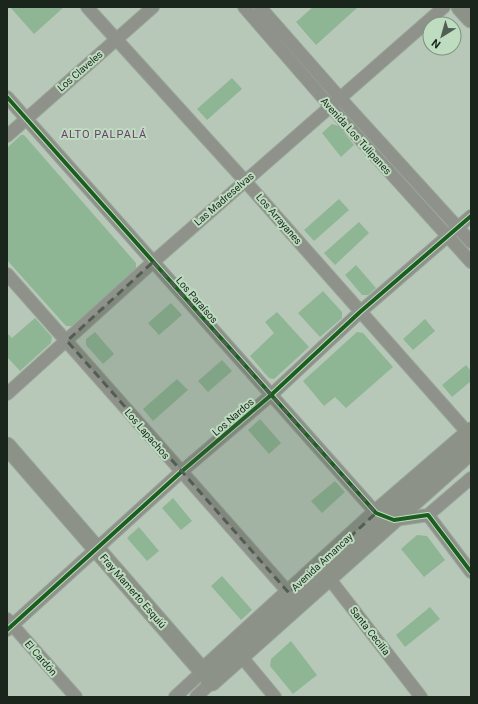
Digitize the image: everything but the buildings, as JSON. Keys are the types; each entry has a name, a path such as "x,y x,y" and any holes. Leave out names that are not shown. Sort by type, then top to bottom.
{"street":[{"name":"Los Arrayanes","path":"87,7 469,432"},
{"name":"Los Claveles","path":"7,136 153,7"},
{"name":"Avenida Los Tulipanes","path":"244,7 330,106 471,262"},
{"name":"Avenida Los Tulipanes","path":"260,7 340,98 471,242"},
{"name":"Las Madreselvas","path":"7,394 153,262 444,7"},
{"path":"460,7 471,19"},
{"name":"Los Paraísos","path":"7,97 270,396 376,513"},
{"name":"Los Nardos","path":"9,625 97,549 181,472 270,396 360,312 471,216"},
{"name":"Los Lapachos","path":"7,274 289,593"},
{"name":"Avenida Amancay","path":"175,697 208,677 237,650 289,593 376,513 469,432"},
{"name":"Fray Mamerto Esquiú","path":"7,446 208,677"},
{"name":"Avenida Amancay","path":"237,650 330,579 471,452"},
{"path":"376,513 394,520 428,515 471,478"},
{"path":"428,515 471,572"},
{"name":"Santa Cecilia","path":"319,565 421,697"},
{"name":"El Cardón","path":"9,625 76,697"},
{"path":"237,650 275,697"},
{"name":"Avenida Amancay","path":"196,697 208,677"}],"highlighted area":[{"path":"153,262 376,513 289,593 67,341"}],"green space":[{"path":"10,7 64,7 34,34"},
{"path":"313,7 358,7 316,45 296,22"},
{"path":"232,78 242,89 207,120 197,109"},
{"path":"332,124 339,126 354,145 341,157 322,133"},
{"path":"21,135 24,135 136,263 136,269 72,326 66,326 7,260 7,148"},
{"path":"339,199 349,210 314,241 304,230"},
{"path":"359,222 369,233 335,265 324,253"},
{"path":"356,265 376,288 368,295 362,295 345,275"},
{"path":"323,291 342,312 342,318 320,337 298,313"},
{"path":"171,303 182,315 159,335 148,323"},
{"path":"277,312 309,347 274,379 269,378 250,356 274,333 265,322"},
{"path":"35,318 52,337 51,343 20,371 7,357 7,333 12,338"},
{"path":"425,319 435,331 413,350 403,339"},
{"path":"95,332 114,354 103,364 86,345 86,339"},
{"path":"357,332 363,333 393,367 346,408 335,397 324,406 303,381"},
{"path":"222,360 232,371 208,392 198,381"},
{"path":"466,365 471,371 471,381 452,397 442,385"},
{"path":"177,379 188,390 153,421 143,409"},
{"path":"260,419 281,443 269,454 248,430"},
{"path":"335,481 345,492 322,513 311,501"},
{"path":"173,498 192,521 181,530 162,508"},
{"path":"139,527 159,551 147,561 127,538"},
{"path":"417,535 427,536 445,560 424,577 401,549"},
{"path":"222,576 252,610 241,620 211,586"},
{"path":"430,607 440,619 405,647 396,635"},
{"path":"291,641 317,675 293,694 270,666 271,659"}],"cycle path":[{"path":"7,97 376,513 394,520 428,515 471,572"},
{"path":"7,630 181,472 270,396 360,312 471,216"}],"district":[{"name":"ALTO PALPALÁ","path":"104,134"}]}
